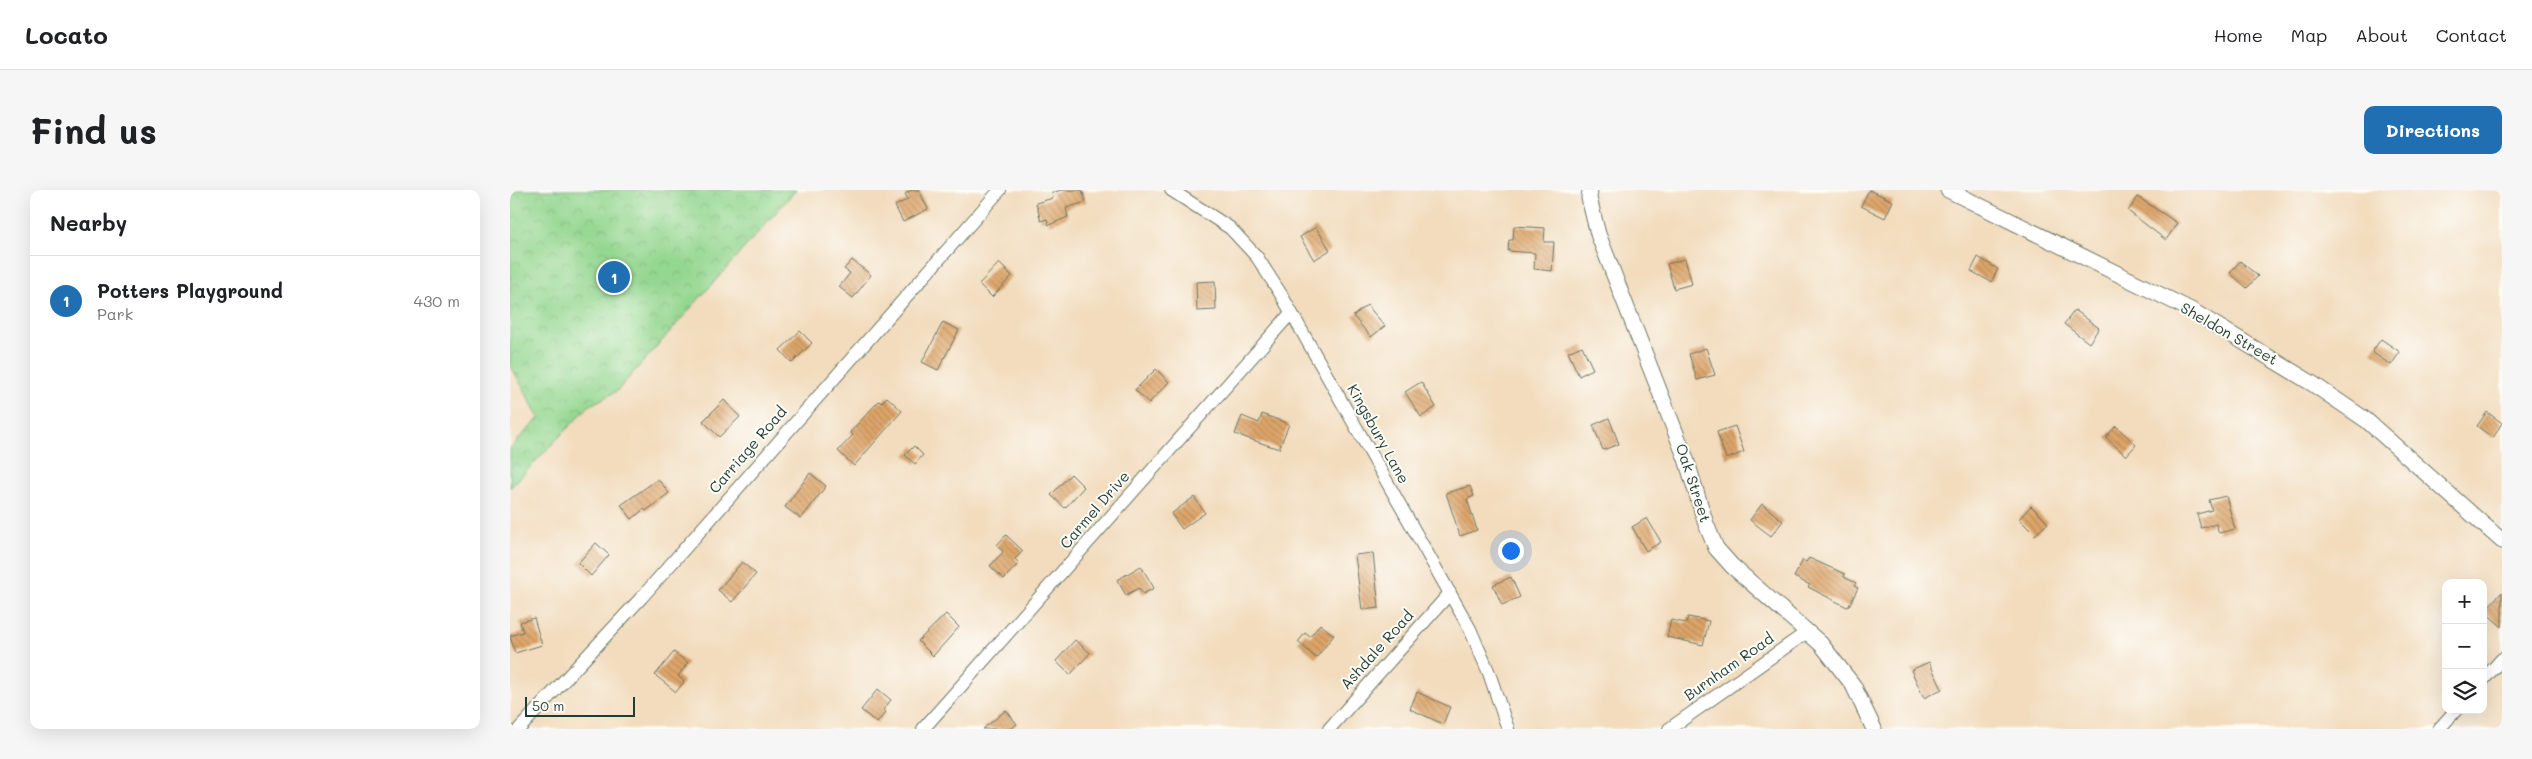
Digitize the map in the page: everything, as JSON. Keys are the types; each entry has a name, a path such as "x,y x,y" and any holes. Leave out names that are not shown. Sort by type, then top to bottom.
{"street":[{"name":"Carriage Road","path":"519,729 642,596 1000,190"},
{"name":"Kingsbury Lane","path":"1171,190 1230,228 1257,257 1291,313 1470,629 1486,666 1508,729"},
{"name":"Oak Street","path":"1590,190 1589,198 1598,234 1686,459 1706,524 1716,548 1732,566 1820,644 1853,684 1874,729"},
{"name":"Sheldon Street","path":"1959,192 2191,310 2313,384 2366,420 2502,541"},
{"name":"Carmel Drive","path":"923,729 1291,313"},
{"name":"Ashdale Road","path":"1329,729 1450,593"},
{"name":"Burnham Road","path":"1669,729 1807,632"},
{"path":"2487,676 2502,659"},
{"path":"2439,729 2452,714"}],"green space":[{"path":"510,190 796,190 617,391 589,406 510,488 510,448 539,418 510,364"}],"building":[{"path":"912,190 919,190 928,209 903,222 895,206 908,199 905,194"},
{"path":"1061,190 1082,190 1086,202 1066,208 1068,217 1049,225 1047,219 1041,221 1036,203 1053,198 1052,193"},
{"path":"1869,190 1893,201 1885,218 1861,206"},
{"path":"2138,197 2177,223 2166,240 2128,211"},
{"path":"1514,226 1545,228 1544,242 1554,242 1552,271 1534,269 1535,253 1508,251 1509,240 1513,240"},
{"path":"1316,227 1330,250 1314,260 1300,237"},
{"path":"1978,257 1998,269 1991,282 1971,271"},
{"path":"1685,259 1692,284 1674,289 1667,264"},
{"path":"852,260 871,275 853,298 839,287 850,273 844,269"},
{"path":"2240,261 2258,276 2247,288 2230,273"},
{"path":"999,263 1012,276 992,297 979,284"},
{"path":"1215,281 1216,310 1197,311 1196,282"},
{"path":"1367,305 1385,326 1371,337 1353,316"},
{"path":"2075,310 2099,328 2089,343 2064,324"},
{"path":"943,322 959,330 938,370 922,362"},
{"path":"800,331 812,343 792,363 780,350"},
{"path":"2381,339 2400,352 2391,365 2372,352"},
{"path":"1582,346 1593,369 1579,376 1568,352"},
{"path":"1706,348 1715,375 1697,380 1689,354"},
{"path":"1156,369 1169,382 1149,403 1135,390"},
{"path":"1421,382 1436,407 1421,417 1405,392"},
{"path":"887,397 902,411 854,466 838,451 853,435 850,432 879,401 881,403"},
{"path":"724,400 740,417 719,437 703,421"},
{"path":"2487,412 2502,423 2493,438 2477,426"},
{"path":"1262,414 1289,424 1279,449 1235,434 1242,416 1259,423"},
{"path":"1609,418 1619,444 1603,450 1593,425"},
{"path":"1735,426 1744,452 1726,459 1717,432"},
{"path":"2116,426 2136,445 2126,456 2106,437"},
{"path":"914,446 923,455 915,464 905,455"},
{"path":"810,473 826,486 801,519 785,507"},
{"path":"1071,474 1084,487 1065,508 1051,495"},
{"path":"658,479 669,493 646,511 644,509 632,519 621,505"},
{"path":"1470,486 1474,496 1467,499 1477,530 1460,536 1446,493"},
{"path":"2226,496 2235,529 2219,533 2216,524 2201,528 2197,514 2212,510 2209,500"},
{"path":"1194,497 1205,513 1182,529 1171,514"},
{"path":"1762,504 1783,521 1771,536 1750,520"},
{"path":"2031,506 2048,523 2035,535 2019,519"},
{"path":"1647,518 1661,542 1646,551 1632,527"},
{"path":"1006,535 1023,551 1015,559 1019,563 1004,579 990,566 1003,552 997,545"},
{"path":"596,543 609,555 591,576 578,563"},
{"path":"1373,553 1379,608 1362,610 1355,555"},
{"path":"1809,558 1845,574 1844,577 1856,583 1854,586 1858,588 1849,606 1847,607 1808,587 1810,585 1794,577 1803,560 1806,562"},
{"path":"742,562 756,574 732,602 718,590"},
{"path":"1141,566 1154,588 1143,594 1139,588 1126,595 1117,580"},
{"path":"1511,577 1520,597 1502,605 1493,585"},
{"path":"2502,592 2502,627 2487,614 2487,608"},
{"path":"946,614 959,627 933,656 918,641"},
{"path":"1688,617 1709,621 1703,645 1667,637 1671,620 1686,623"},
{"path":"534,618 542,645 515,653 510,636 523,632 520,622"},
{"path":"1320,624 1334,635 1316,658 1298,642 1305,633 1310,637"},
{"path":"1075,640 1090,653 1070,675 1056,661"},
{"path":"674,652 688,663 678,676 684,682 676,692 655,675"},
{"path":"1929,662 1942,689 1924,698 1911,670"},
{"path":"878,689 891,700 883,710 886,712 877,723 861,710"},
{"path":"1417,692 1450,707 1443,724 1410,709"},
{"path":"1006,710 1017,724 1011,729 983,729"}],"place":[{"name":"Potters Playground","path":"614,277"}]}
